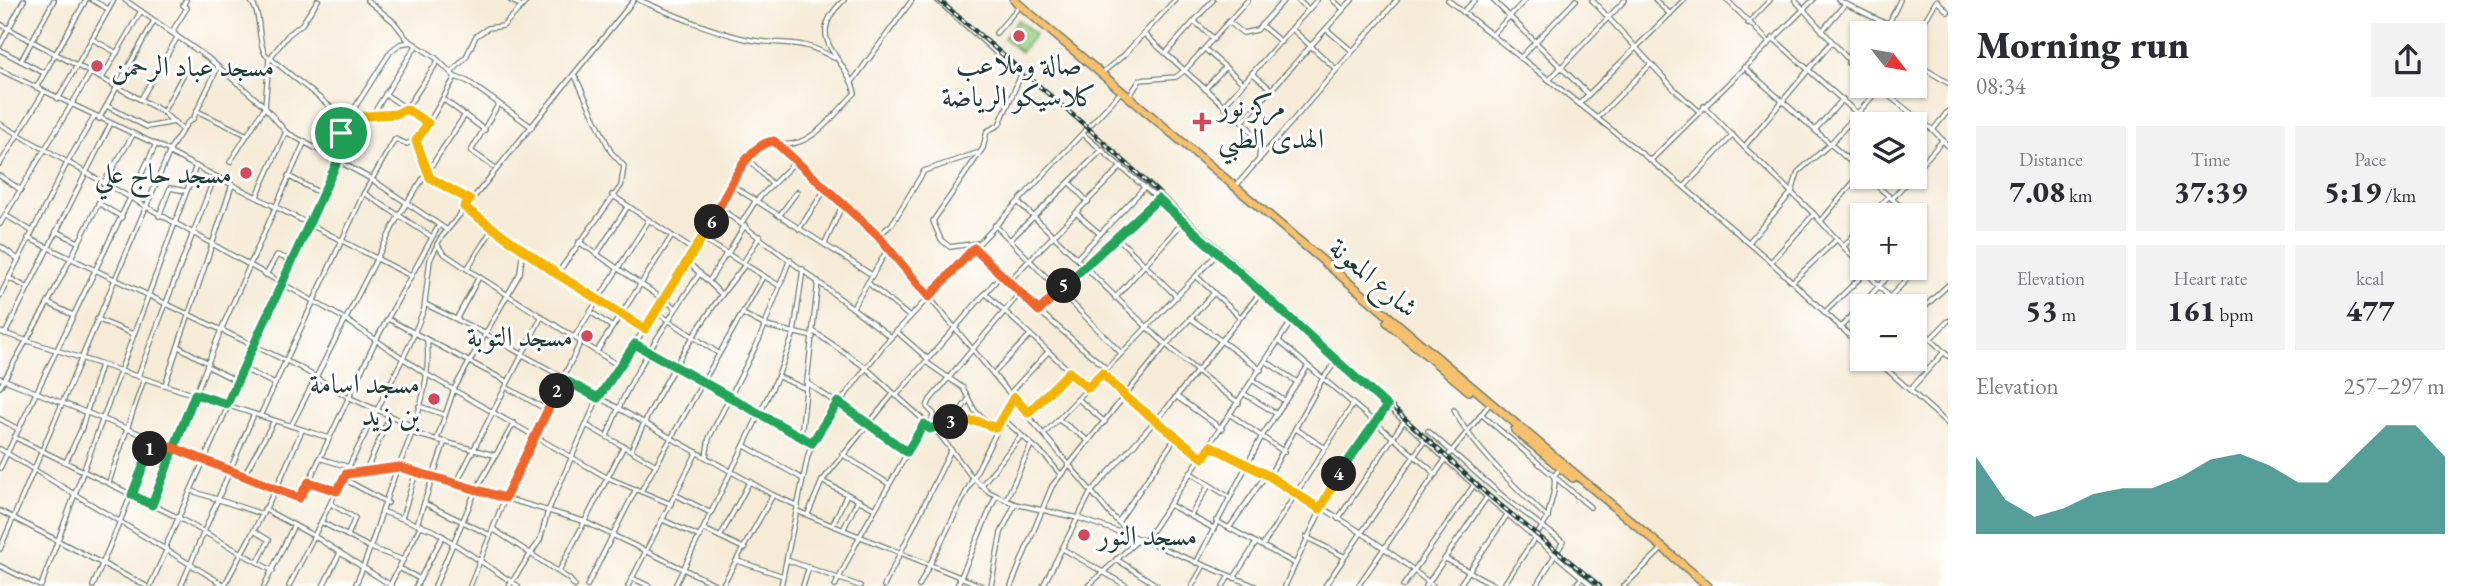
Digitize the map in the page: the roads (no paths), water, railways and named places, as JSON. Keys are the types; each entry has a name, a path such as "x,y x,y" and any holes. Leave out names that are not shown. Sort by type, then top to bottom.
{"highway":[{"name":"شارع المعونة","path":"1007,0 1560,467 1708,586"},
{"name":"شارع المعونة","path":"1014,0 1700,586"},
{"path":"1026,0 1032,16"}],"street":[{"path":"0,45 24,0"},
{"path":"21,61 54,0"},
{"path":"36,88 86,0"},
{"path":"92,0 108,9"},
{"path":"57,99 114,0"},
{"path":"125,0 218,67 264,107 286,132 371,179 447,230"},
{"path":"177,38 173,30 187,8 183,5 186,0"},
{"path":"250,0 261,26 260,43 269,59 349,119 406,109 438,61"},
{"path":"230,162 264,107 269,59 288,35 300,27 318,0"},
{"path":"367,0 375,10 394,22 411,42 455,77 467,81 531,127"},
{"path":"510,0 522,6"},
{"path":"452,72 466,57 476,36 488,28 503,26 528,0"},
{"path":"289,586 414,335 425,304 430,260 437,244 495,168 575,76 636,0 721,33 759,42 807,44 834,58"},
{"path":"510,584 540,540 548,511 598,398 696,252 733,186 738,169 767,142 793,145 809,137 855,93 852,82 834,58 826,28 844,0"},
{"path":"852,82 912,0"},
{"path":"878,236 892,224 924,171 977,153 983,148 987,131 999,125 1021,75 937,0"},
{"path":"1100,74 1144,34 1175,0"},
{"path":"1128,98 1140,80 1176,76 1185,70 1248,0"},
{"path":"1229,22 1243,33 1257,30 1284,0"},
{"path":"1298,0 1309,10"},
{"path":"1224,105 1317,0"},
{"path":"1333,0 1343,9"},
{"path":"1242,121 1352,0"},
{"path":"1235,188 1396,0"},
{"path":"1448,0 1684,187 1749,242 1850,336"},
{"path":"1463,12 1475,0"},
{"path":"1493,0 1588,94"},
{"path":"1492,35 1525,0"},
{"path":"1520,58 1576,0"},
{"path":"1591,0 1699,111"},
{"path":"1549,80 1625,0"},
{"path":"1655,0 1670,14"},
{"path":"1579,104 1684,0"},
{"path":"1727,0 1748,23 1809,69 1857,112"},
{"path":"1748,23 1770,0"},
{"path":"1795,0 1848,63"},
{"path":"1651,160 1813,0"},
{"path":"1838,0 1884,21"},
{"path":"1888,21 1900,0"},
{"path":"1167,53 1210,1"},
{"path":"1925,21 1937,1 1948,12"},
{"path":"1822,32 1844,5"},
{"path":"996,33 1017,9"},
{"path":"102,78 141,11"},
{"path":"0,296 67,163 96,118 107,106 154,21"},
{"path":"1194,22 1214,39"},
{"path":"0,24 141,99 163,112 183,129"},
{"path":"1261,25 1281,42"},
{"path":"1326,29 1352,51"},
{"path":"1292,30 1336,69"},
{"path":"1144,34 1242,121 1259,144 1259,160"},
{"path":"92,38 117,52"},
{"path":"141,99 177,38"},
{"path":"0,512 148,586 337,160 342,128 391,51 400,44 411,42"},
{"path":"1744,147 1831,43"},
{"path":"371,117 416,46"},
{"path":"1205,49 1243,83"},
{"path":"0,50 44,73"},
{"path":"1597,118 1651,64"},
{"path":"163,112 188,66"},
{"path":"0,550 170,152 183,129 193,119 218,67"},
{"path":"1205,89 1225,67"},
{"path":"1744,67 1850,162"},
{"path":"0,70 110,125 156,144 411,276"},
{"path":"1927,70 1948,83"},
{"path":"0,224 91,72"},
{"path":"1252,73 1272,90"},
{"path":"557,274 623,182 624,166 611,152 575,76"},
{"path":"455,77 417,144 430,178 470,200"},
{"path":"0,164 44,92"},
{"path":"781,586 812,443 838,402 896,331 1120,93"},
{"path":"385,94 428,123"},
{"path":"1859,112 1870,98"},
{"path":"1892,98 1909,112"},
{"path":"443,99 485,130"},
{"path":"1815,130 1843,99"},
{"path":"495,168 471,151 498,105"},
{"path":"107,106 147,127 175,122"},
{"path":"1704,106 1821,221 1850,253"},
{"path":"197,111 247,135"},
{"path":"1933,131 1948,111"},
{"path":"291,426 398,215 465,115"},
{"path":"1749,242 1792,192 1798,172 1850,122"},
{"path":"110,125 3,333 329,438"},
{"path":"1,126 345,319 377,338 426,374 606,477 671,504"},
{"path":"1927,126 1948,146"},
{"path":"257,197 286,132"},
{"path":"1083,134 1219,252 1507,515 1536,535 1592,586"},
{"path":"0,387 2,378 26,342 133,135"},
{"path":"1684,187 1733,135"},
{"path":"260,416 371,179 395,139 407,144 418,138"},
{"path":"1927,157 1943,139"},
{"path":"152,505 248,265 305,141"},
{"path":"0,468 156,144"},
{"path":"779,144 842,206 878,236 1091,492 1118,523 1138,539"},
{"path":"1011,239 1032,215 1070,183 1103,149"},
{"path":"977,153 970,169 933,221 941,240 950,247 978,243"},
{"path":"748,159 772,184"},
{"path":"709,281 755,202 796,161"},
{"path":"0,566 41,586 196,166"},
{"path":"1008,282 1122,166"},
{"path":"0,176 21,190"},
{"path":"138,376 215,176"},
{"path":"288,176 322,194"},
{"path":"1070,183 1088,202"},
{"path":"165,385 232,185"},
{"path":"733,186 873,275"},
{"path":"1821,221 1850,186"},
{"path":"1077,258 1145,187"},
{"path":"159,216 170,188 186,191"},
{"path":"1881,189 1897,203"},
{"path":"1885,203 1900,189"},
{"path":"799,229 825,190"},
{"path":"779,216 797,192"},
{"path":"364,193 432,237"},
{"path":"612,195 696,252"},
{"path":"1039,311 1158,199"},
{"path":"1018,202 1146,329 1195,373 1239,403"},
{"path":"98,203 121,217"},
{"path":"596,254 628,206"},
{"path":"825,243 842,206"},
{"path":"464,207 557,274 645,329"},
{"path":"720,208 744,223 891,338"},
{"path":"1076,213 1100,234"},
{"path":"1771,262 1814,214"},
{"path":"5,215 32,231"},
{"path":"575,337 649,220"},
{"path":"1115,298 1184,221"},
{"path":"2,378 301,498 377,338 439,225"},
{"path":"995,225 1121,353"},
{"path":"467,269 493,228"},
{"path":"56,231 78,242"},
{"path":"597,351 672,236"},
{"path":"631,450 674,366 721,293 744,265 760,236"},
{"path":"1118,238 1177,297"},
{"path":"28,239 286,361 348,397 413,426"},
{"path":"703,239 780,286"},
{"path":"1792,282 1836,239"},
{"path":"1844,246 1850,239"},
{"path":"579,242 676,308"},
{"path":"437,244 443,253 619,366"},
{"path":"0,246 18,259"},
{"path":"437,439 454,389 520,272 523,248"},
{"path":"974,248 1039,311 1106,368"},
{"path":"853,307 888,249"},
{"path":"1044,434 1219,252"},
{"path":"266,275 278,256 293,261"},
{"path":"706,457 707,443 766,326 790,259"},
{"path":"689,263 721,293"},
{"path":"675,586 778,376 794,332 803,269"},
{"path":"607,436 618,408 649,352 700,273"},
{"path":"808,515 822,481 842,454 1000,275"},
{"path":"1196,276 1240,317"},
{"path":"456,318 479,277"},
{"path":"587,586 639,490 656,466 763,277"},
{"path":"9,278 28,288"},
{"path":"1824,313 1857,280"},
{"path":"1872,280 1885,294"},
{"path":"1840,328 1884,280"},
{"path":"1893,294 1906,280"},
{"path":"801,437 818,281"},
{"path":"868,283 910,317"},
{"path":"1927,305 1948,285"},
{"path":"1043,586 1091,492 1177,397 1262,291"},
{"path":"985,293 1088,388"},
{"path":"835,586 907,452 934,414 927,407 928,403 1020,293"},
{"path":"1011,586 1041,511 1061,475 1165,346 1214,293"},
{"path":"47,303 73,316"},
{"path":"425,304 523,354 808,515 861,534 982,586"},
{"path":"590,312 612,327"},
{"path":"656,312 719,353"},
{"path":"743,314 766,326 813,337"},
{"path":"456,484 542,316"},
{"path":"1190,318 1219,342 1261,370"},
{"path":"97,319 133,334"},
{"path":"388,319 414,335 469,361 547,410"},
{"path":"1145,541 1211,446 1293,319"},
{"path":"1930,339 1948,321"},
{"path":"813,331 864,367 940,436 972,477 996,496 1041,511 1078,518 1145,541 1255,586"},
{"path":"896,331 963,388 989,424 996,428"},
{"path":"993,374 1030,335"},
{"path":"1927,336 1948,356"},
{"path":"355,586 388,503 419,406 426,374 427,341"},
{"path":"470,586 505,498 581,341"},
{"path":"1279,342 1392,440 1436,474"},
{"path":"635,344 812,443"},
{"path":"178,347 237,381"},
{"path":"1010,393 1048,352"},
{"path":"1910,390 1944,352"},
{"path":"1229,528 1284,452 1322,380 1338,359"},
{"path":"1266,361 1297,382"},
{"path":"66,462 86,413 101,365"},
{"path":"1196,563 1262,436 1308,366"},
{"path":"243,369 275,384"},
{"path":"1889,371 1948,424"},
{"path":"1028,413 1069,372"},
{"path":"1102,373 1126,397 1203,458"},
{"path":"778,376 806,389"},
{"path":"108,483 145,379"},
{"path":"1253,381 1285,401"},
{"path":"806,382 907,452"},
{"path":"1245,394 1277,414"},
{"path":"919,586 996,428 1014,397"},
{"path":"1177,397 1222,429"},
{"path":"953,421 969,399"},
{"path":"1078,399 1105,422"},
{"path":"419,406 445,415"},
{"path":"1263,545 1352,406"},
{"path":"1284,586 1336,478 1387,406"},
{"path":"1358,586 1451,452 1488,406"},
{"path":"1454,410 1466,432 1518,490 1548,518"},
{"path":"181,586 254,414"},
{"path":"1481,414 1590,507"},
{"path":"366,471 390,415"},
{"path":"1231,415 1284,452"},
{"path":"1002,418 1046,457 1061,475"},
{"path":"0,419 18,429"},
{"path":"1058,419 1089,441"},
{"path":"244,475 274,421"},
{"path":"927,426 953,421 989,424"},
{"path":"1338,519 1404,421"},
{"path":"435,586 476,490 514,423"},
{"path":"586,425 656,466"},
{"path":"1296,429 1325,448"},
{"path":"0,449 225,586 276,489 302,430"},
{"path":"1428,431 1505,498 1563,542 1535,586"},
{"path":"411,433 494,455"},
{"path":"981,486 1021,436"},
{"path":"14,437 179,518 273,570"},
{"path":"1118,523 1176,437"},
{"path":"93,586 154,440"},
{"path":"1325,586 1343,556 1425,440"},
{"path":"264,509 314,536 391,586 419,524 445,441"},
{"path":"559,572 624,446"},
{"path":"745,446 803,479"},
{"path":"1006,500 1031,446"},
{"path":"1211,446 1267,475 1384,548 1433,586"},
{"path":"628,586 697,452"},
{"path":"884,586 950,452"},
{"path":"842,454 889,484"},
{"path":"319,458 349,467"},
{"path":"345,476 399,467 432,479 505,498 583,521 615,534 721,586 745,550 773,495"},
{"path":"1503,586 1548,518 1549,504 1556,488 1554,476 1560,467"},
{"path":"401,518 416,472"},
{"path":"1192,474 1229,497"},
{"path":"345,476 388,503"},
{"path":"720,537 750,481"},
{"path":"822,481 875,509"},
{"path":"309,482 337,491"},
{"path":"1191,515 1209,485"},
{"path":"1403,586 1474,485"},
{"path":"192,491 261,514"},
{"path":"833,524 847,494"},
{"path":"676,495 711,513"},
{"path":"957,586 959,576 996,496"},
{"path":"1427,584 1487,497"},
{"path":"844,528 859,500"},
{"path":"424,503 490,535"},
{"path":"331,504 355,518 348,535"},
{"path":"991,586 1001,533 1015,504"},
{"path":"1170,505 1213,528"},
{"path":"384,512 443,536 481,560 510,584 518,586"},
{"path":"1459,586 1507,515"},
{"path":"663,520 700,537"},
{"path":"321,522 371,548 403,560"},
{"path":"1216,522 1294,563"},
{"path":"264,586 295,525"},
{"path":"704,529 745,550"},
{"path":"493,530 559,572 575,586"},
{"path":"254,531 269,540 258,562"},
{"path":"416,586 443,536"},
{"path":"1306,537 1343,556"},
{"path":"1091,585 1103,569 1138,539"},
{"path":"1223,586 1256,543"},
{"path":"1063,549 1103,569 1127,586"},
{"path":"1623,586 1661,550"},
{"path":"323,586 340,553"},
{"path":"1116,559 1158,586"},
{"path":"1445,559 1496,586"},
{"path":"787,560 860,586"},
{"path":"738,561 783,576"},
{"path":"1192,586 1203,566"},
{"path":"803,586 809,567"},
{"path":"399,568 420,579"},
{"path":"1575,586 1582,577"},
{"path":"632,578 649,586"},
{"path":"1147,586 1149,580"},
{"path":"1483,586 1486,580"}],"railway":[{"path":"939,0 1088,128 1488,495 1600,586"}],"place":[{"name":"صالة وملاعب كلاسيكو الرياضة","path":"1019,36"},
{"name":"مسجد عباد الرحمن","path":"97,66"},
{"name":"مركز نور الهدى الطبي","path":"1202,122"},
{"name":"مسجد حاج علي","path":"246,173"},
{"name":"مسجد التوبة","path":"587,336"},
{"name":"مسجد اسامة بن زيد","path":"434,399"},
{"name":"مسجد النور","path":"1084,535"}]}
